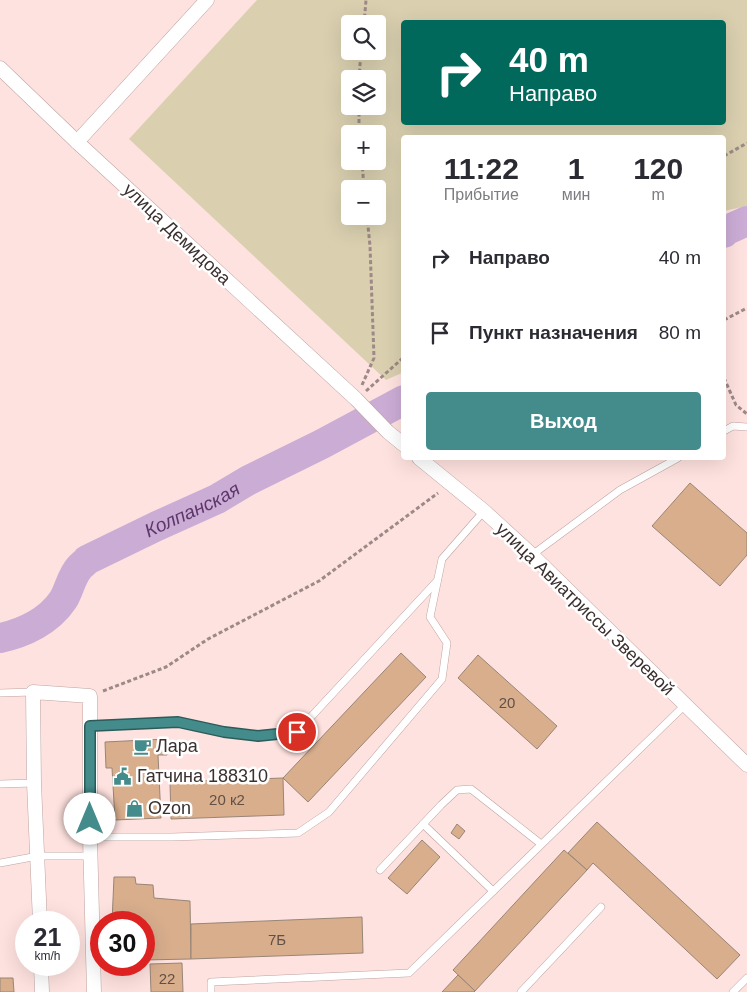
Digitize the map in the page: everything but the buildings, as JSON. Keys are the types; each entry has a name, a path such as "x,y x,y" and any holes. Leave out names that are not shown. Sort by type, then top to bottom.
{"street":[{"path":"77,142 207,0"},
{"name":"улица Демидова","path":"0,68 77,142 356,399 388,432 401,442"},
{"name":"улица Авиатриссы Зверевой","path":"421,460 484,511 532,555 747,765"},
{"path":"40,911 34,783 33,692 90,696 90,856 94,992"},
{"path":"41,976 42,992"}],"lane":[{"path":"726,430 733,426 747,427"},
{"path":"532,555 620,490 674,460"},
{"path":"90,837 172,837 298,833 329,812 442,679 447,642 430,617 442,559 484,511"},
{"path":"90,726 178,722 224,732 258,736 297,732 438,580"},
{"path":"0,692 33,692"},
{"path":"211,992 211,982 409,973 684,705"},
{"path":"0,784 34,783"},
{"path":"380,870 457,790 471,789 541,844"},
{"path":"423,824 493,891"},
{"path":"0,863 38,856 90,856"},
{"path":"521,992 601,907"},
{"path":"733,992 747,978"}],"path":[{"path":"365,15 366,0"},
{"path":"726,155 747,143"},
{"path":"356,399 374,358 368,225"},
{"path":"726,319 747,308"},
{"path":"356,399 401,360"},
{"path":"726,382 736,405 747,414"},
{"path":"90,696 166,667 208,639 319,581 450,483"}],"shaded area":[{"path":"257,0 747,0 747,206 726,211 726,135 401,135 401,373 386,380 129,139"}],"waterway":[{"name":"Колпанская","path":"726,231 747,221"},
{"name":"Колпанская","path":"0,638 27,629 51,614 63,600 76,572 87,560 217,499 249,480 401,402"}],"place":[{"name":"Лара","path":"142,746"},
{"name":"Гатчина 188310","path":"123,776"},
{"name":"Ozon","path":"134,808"}],"route":[{"path":"90,819 90,726 178,722 224,732 258,736 297,732"}]}
